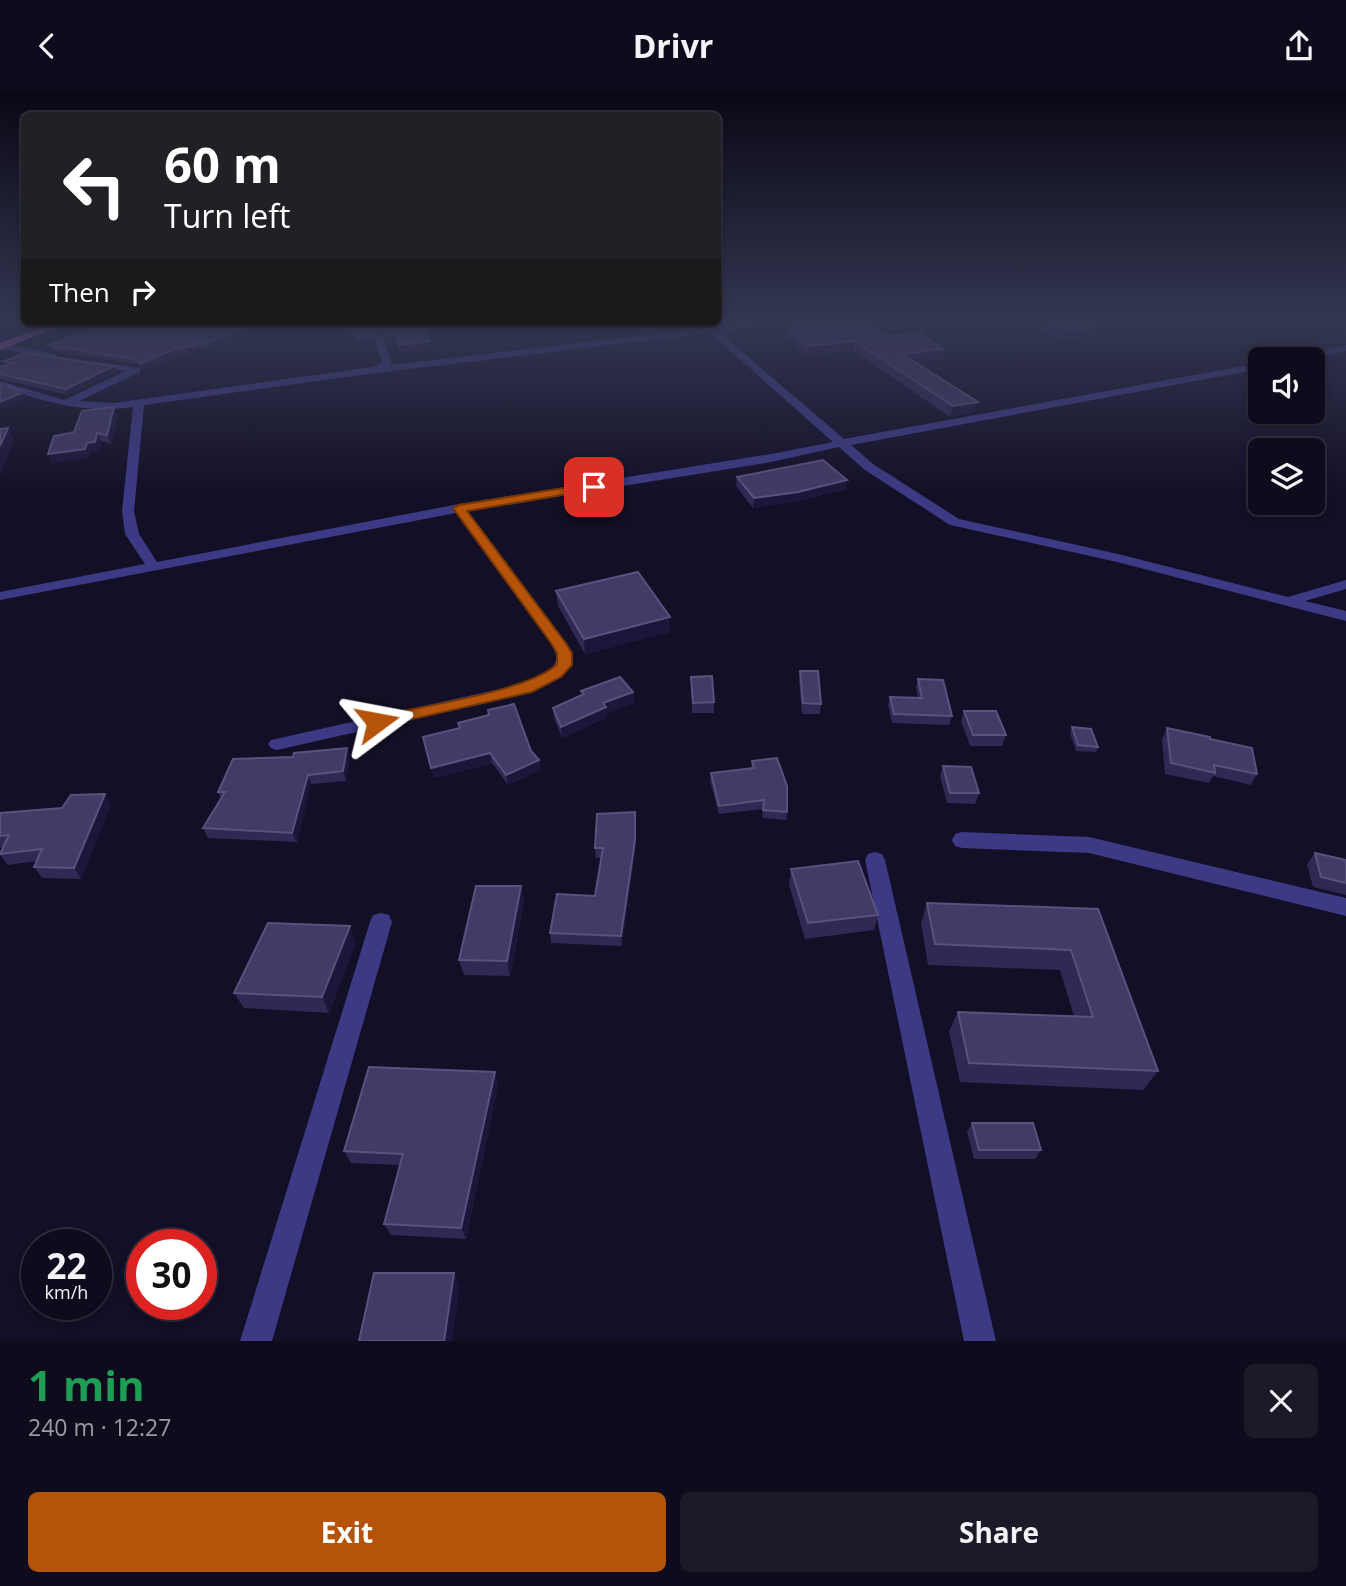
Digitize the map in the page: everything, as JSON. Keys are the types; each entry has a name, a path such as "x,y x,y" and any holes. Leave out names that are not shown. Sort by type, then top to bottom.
{"street":[{"path":"65,404 119,378"},
{"path":"0,384 65,404 85,407 139,404 318,378"},
{"path":"769,378 869,467 955,522 1118,558 1346,616"},
{"path":"0,596 459,508 663,477 843,444 929,425 1191,378"},
{"path":"139,404 128,511 132,534 154,567"},
{"path":"277,744 527,688 555,674 564,665 565,653 558,642 459,508"},
{"path":"1287,602 1346,584"},
{"path":"962,840 1089,845 1346,907"},
{"path":"875,860 980,1341"},
{"path":"256,1341 381,922"}],"building":[{"path":"19,378 88,378 66,389"},
{"path":"911,378 941,378 978,402 953,406"},
{"path":"0,384 24,392 0,402"},
{"path":"114,407 107,435 97,433 95,442 87,443 85,449 48,454 54,436 74,432 82,411"},
{"path":"8,428 0,446 0,429"},
{"path":"823,460 847,480 798,492 754,498 737,477"},
{"path":"638,572 670,617 584,639 556,591"},
{"path":"800,671 818,671 821,704 803,703"},
{"path":"712,676 714,702 693,703 691,677"},
{"path":"620,677 633,692 603,703 606,707 561,727 553,708 584,694 581,691"},
{"path":"918,679 943,680 952,716 894,714 890,697 922,698"},
{"path":"514,704 531,751 539,760 506,775 490,753 431,768 423,737 460,728 458,723 489,715 488,710"},
{"path":"964,711 996,711 1006,735 973,735"},
{"path":"1072,727 1091,729 1098,747 1078,745"},
{"path":"1167,728 1252,748 1257,774 1214,765 1215,773 1171,763"},
{"path":"347,748 343,771 308,775 292,833 203,828 225,792 218,792 233,759 293,757 294,753"},
{"path":"777,758 787,786 787,812 763,810 764,800 719,806 711,773 754,768 752,761"},
{"path":"943,766 971,767 979,793 950,793"},
{"path":"105,794 74,868 34,867 42,849 0,854 9,835 0,836 0,813 62,808 71,795"},
{"path":"635,812 635,840 621,936 550,933 557,894 595,896 603,848 595,848 597,814"},
{"path":"1315,853 1346,860 1346,883 1321,877"},
{"path":"858,861 878,915 808,923 791,869"},
{"path":"476,886 521,886 507,961 459,960"},
{"path":"927,903 1098,909 1158,1071 969,1063 958,1012 1093,1017 1071,950 935,944"},
{"path":"268,923 350,926 322,997 234,993"},
{"path":"369,1067 495,1072 461,1228 384,1224 403,1154 344,1151"},
{"path":"972,1123 1033,1123 1041,1150 979,1150"},
{"path":"374,1273 454,1273 444,1341 359,1341"}],"route":[{"path":"377,722 527,688 555,674 564,665 565,653 558,642 459,508 594,487"}]}
